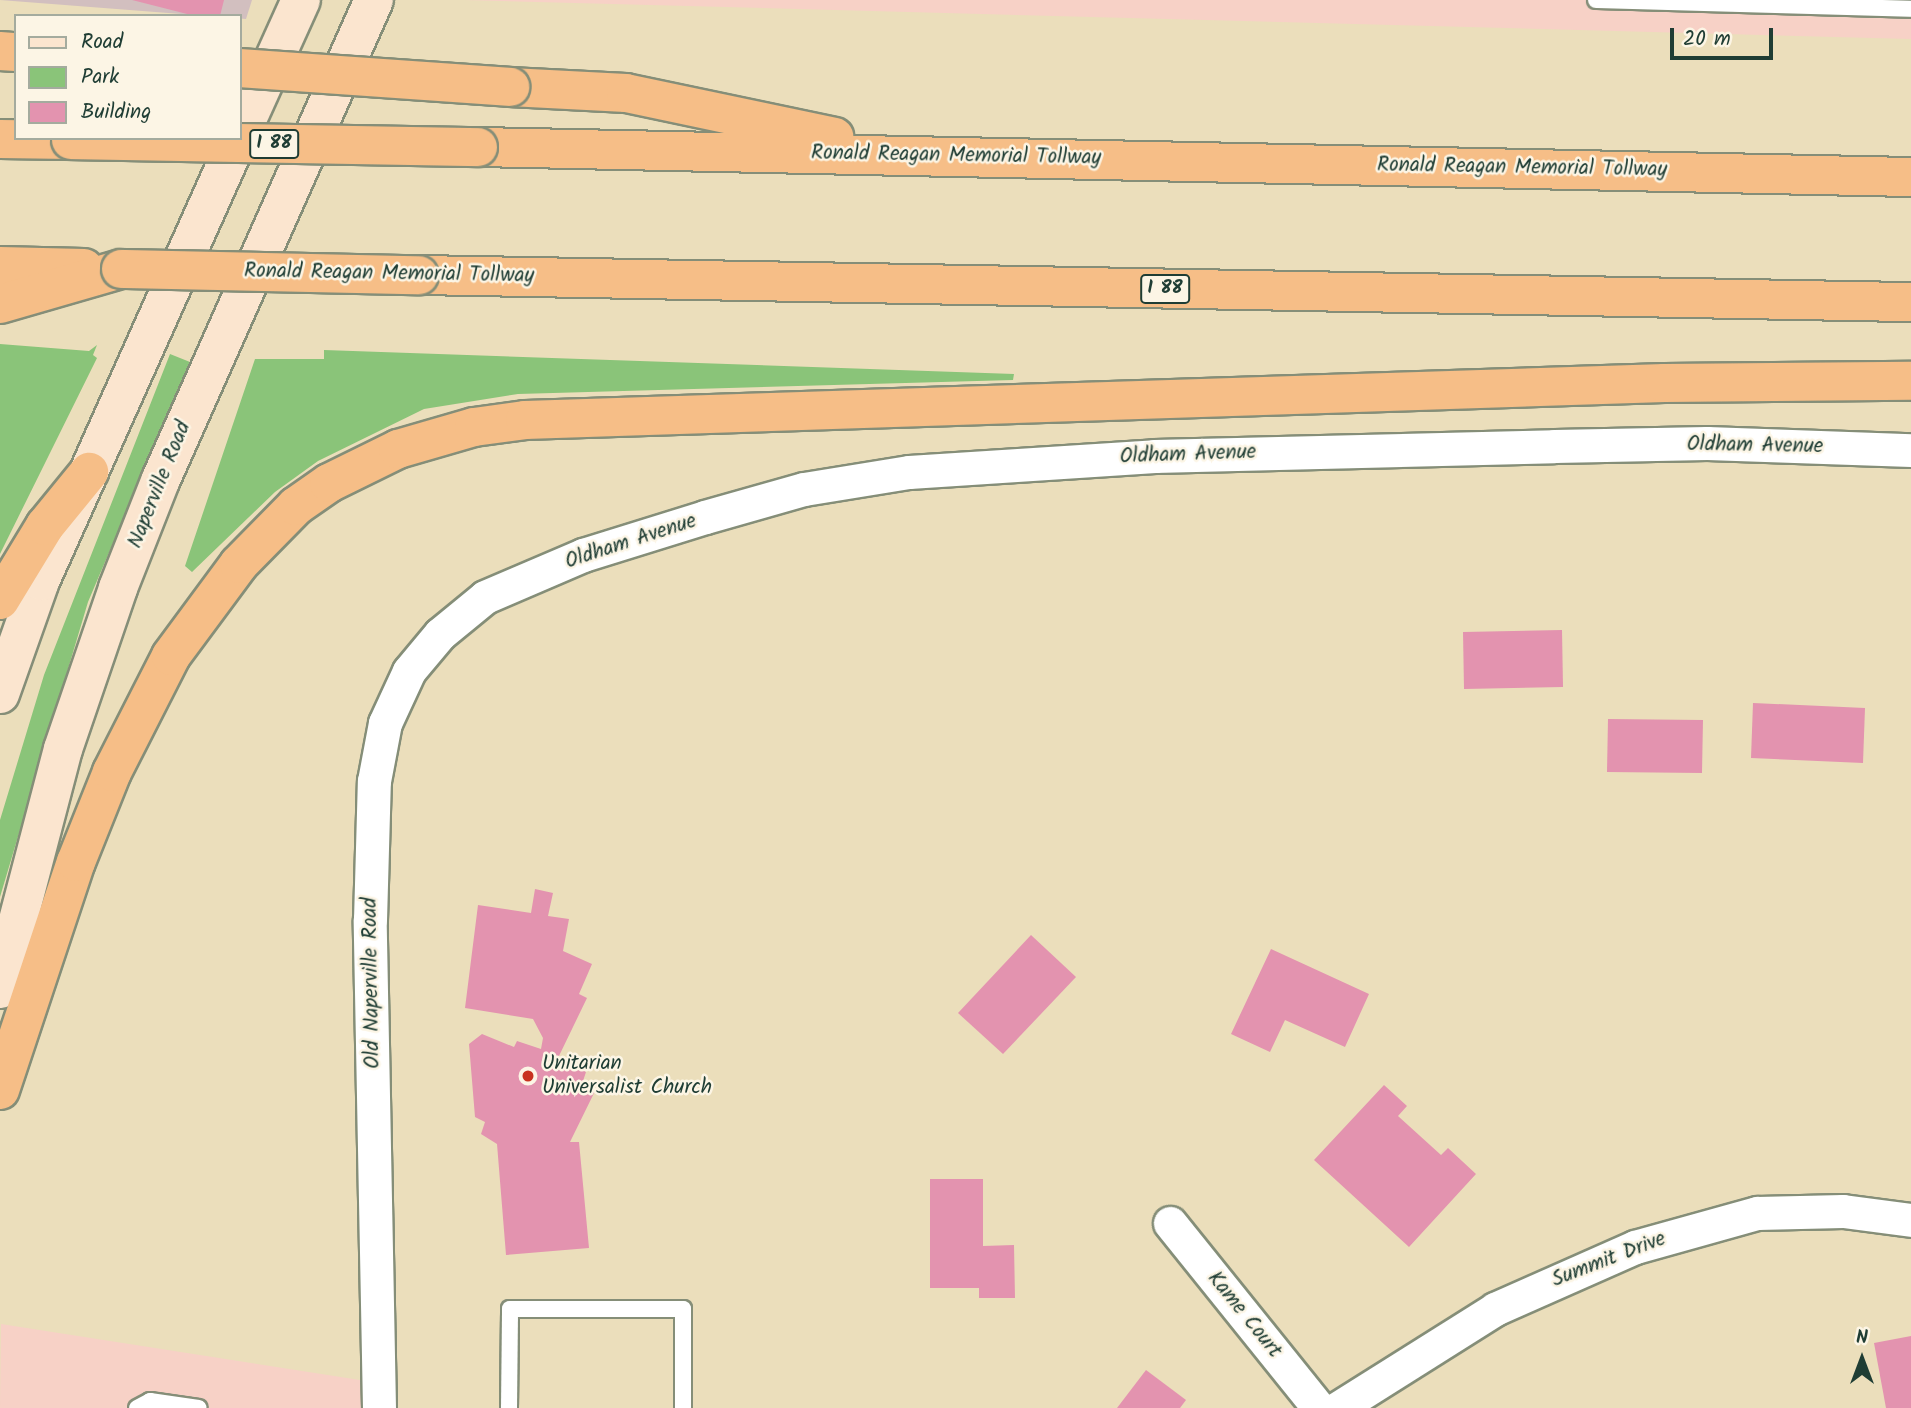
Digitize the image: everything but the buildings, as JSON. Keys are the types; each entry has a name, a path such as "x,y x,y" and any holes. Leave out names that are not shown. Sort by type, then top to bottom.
{"highway":[{"path":"242,68 626,93 918,155"},
{"name":"Ronald Reagan Memorial Tollway","path":"71,140 1911,177"},
{"name":"Ronald Reagan Memorial Tollway","path":"5,266 1911,302"},
{"path":"0,304 121,269"},
{"path":"0,1090 102,797 171,656 239,564 296,506 340,477 398,449 474,427 525,420 1664,383 1911,381"},
{"path":"0,600 45,526 89,472"}],"main road":[{"path":"242,130 301,0"},
{"name":"Naperville Road","path":"0,989 63,749 118,588 183,430 374,0"},
{"path":"0,694 40,581 238,140"}],"street":[{"name":"Oldham Avenue","path":"485,597 583,555 705,517 804,489 909,472 1154,456 1568,446 1707,443 1911,450"},
{"name":"Old Naperville Road","path":"379,1408 370,920 374,782 385,723 409,671 440,634 485,597"},
{"name":"Summit Drive","path":"1338,1408 1495,1309 1635,1247 1757,1213 1843,1211 1911,1220"},
{"name":"Kame Court","path":"1170,1223 1319,1408"}],"lane":[{"path":"1596,0 1911,9"},
{"path":"509,1408 510,1309 683,1309 683,1408"},
{"path":"136,1408 150,1401 199,1408"}],"shaded area":[{"path":"0,0 252,0 246,19 242,19 242,14 181,14"},
{"path":"464,0 1911,0 1911,39"},
{"path":"1,1324 379,1383 378,1408 0,1408"}],"green space":[{"path":"0,344 89,351 97,345 93,355 97,358 0,554"},
{"path":"324,350 1014,374 1013,380 518,394 424,409 318,461 275,492 192,572 185,566 255,359 324,359"},
{"path":"170,354 190,362 88,602 0,897 0,820 44,675"}],"place":[{"name":"Unitarian Universalist Church","path":"528,1076"}]}
